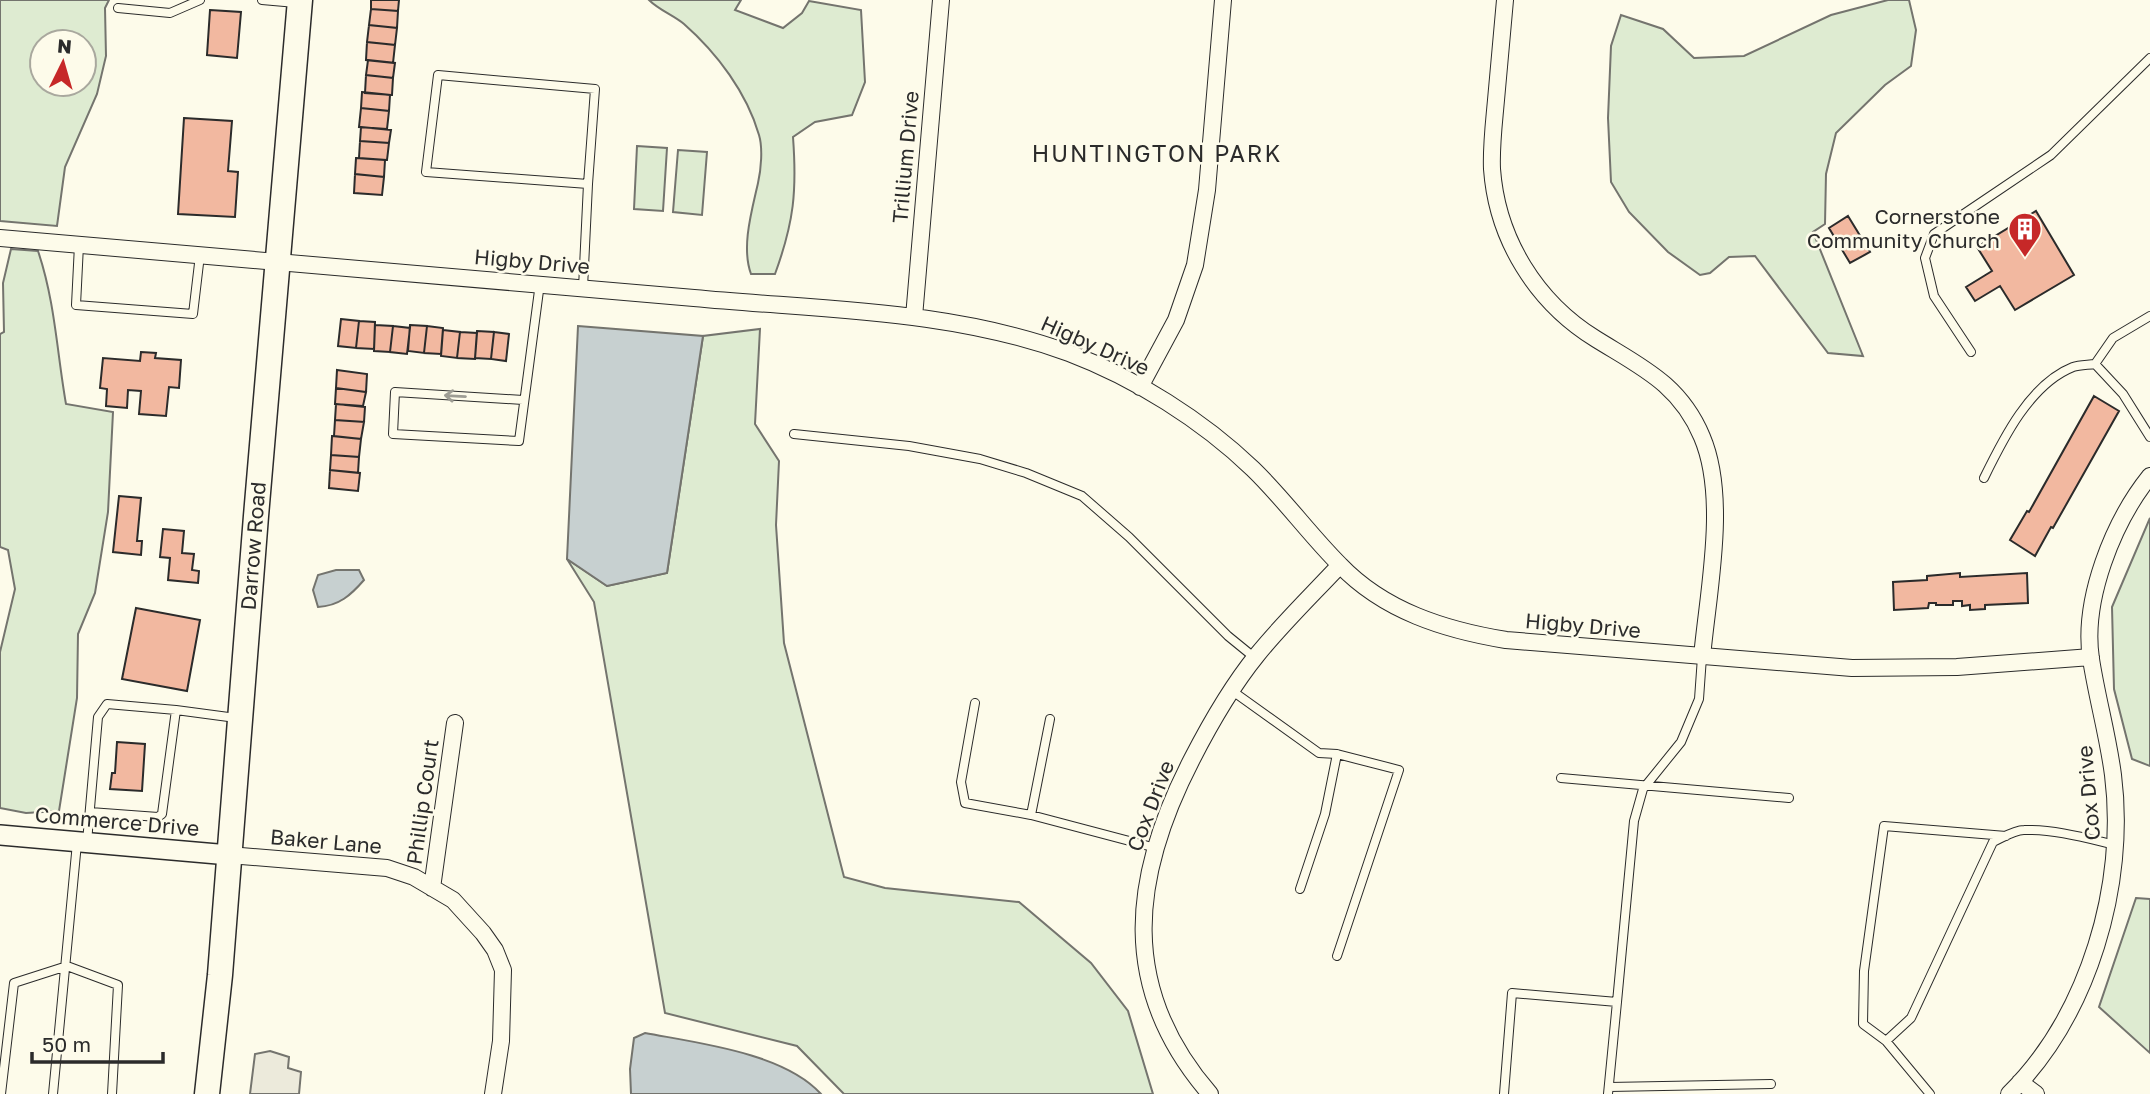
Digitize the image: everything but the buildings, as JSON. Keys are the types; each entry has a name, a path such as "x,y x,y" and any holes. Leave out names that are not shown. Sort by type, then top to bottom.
{"main road":[{"name":"Darrow Road","path":"207,1094 220,975 276,262 300,2"}],"street":[{"name":"Trillium Drive","path":"914,317 941,0"},
{"path":"1140,387 1176,320 1195,265 1207,190 1223,0"},
{"path":"1506,0 1492,145 1494,186 1502,220 1524,269 1553,306 1590,335 1657,377 1687,408 1702,436 1712,469 1715,519 1702,657"},
{"name":"Higby Drive","path":"0,238 953,321 1025,338 1073,355 1140,387 1213,435 1251,467 1340,565 1367,588 1397,607 1427,621 1464,633 1506,640 1813,666 1957,667 2091,657"},
{"name":"Cox Drive","path":"2015,1088 2040,1057 2066,1017 2086,975 2106,910 2116,845 2113,774 2091,657 2091,619 2105,557 2127,507 2150,476"},
{"name":"Cox Drive","path":"1210,1094 1184,1062 1166,1031 1154,1001 1146,967 1144,895 1156,848 1184,775 1208,727 1255,658 1340,565"},
{"name":"Phillip Court","path":"432,888 455,723"},
{"name":"Commerce Drive","path":"0,835 229,855"},
{"name":"Baker Lane","path":"229,855 387,868 414,877 453,900 495,950 503,970 500,998 501,1041 493,1094"},
{"path":"2015,1088 2036,1094"}],"lane":[{"path":"118,8 170,13 200,0"},
{"path":"262,0 300,2"},
{"path":"1971,352 1934,296 1925,258 1934,234 2051,155 2150,58"},
{"path":"583,288 595,89 438,75 426,172 588,184"},
{"path":"79,245 76,305 193,314 200,256"},
{"path":"523,400 395,392 393,434 519,441 540,283"},
{"path":"1984,478 2002,441 2036,391 2073,367 2095,364 2113,338 2150,316"},
{"path":"2095,364 2123,394 2150,438"},
{"path":"794,434 909,446 980,459 1026,473 1082,496 1129,537 1228,636 1255,658"},
{"path":"1702,657 1699,699 1681,743 1645,787 1634,821 1609,1090 1771,1084"},
{"path":"1231,690 1319,753 1337,754 1399,770 1337,956"},
{"path":"975,703 961,782 965,803 1031,815 1156,848"},
{"path":"54,1094 82,842 90,812 98,718 107,704 240,718"},
{"path":"90,812 158,817 162,814 176,710"},
{"path":"1031,815 1050,719"},
{"path":"1300,889 1325,814 1337,754"},
{"path":"1560,778 1789,798"},
{"path":"1930,1094 1886,1041 1863,1024 1864,971 1884,825 2006,836"},
{"path":"1886,1041 1911,1018 1993,842 2021,830 2075,836 2116,845"},
{"path":"1,1094 14,983 67,967 118,985 112,1094"},
{"path":"1503,1094 1512,993 1617,1002"}],"green space":[{"path":"0,0 109,0 105,8 106,56 98,90 98,28 28,28 28,98 95,98 65,167 57,226 0,221"},
{"path":"649,0 741,0 735,10 783,28 802,13 809,1 861,10 865,82 852,115 815,122 793,137 793,206 775,274 751,274 748,263 748,229 761,166 760,140 754,119 739,89 708,48 684,24"},
{"path":"1888,0 1909,0 1916,30 1911,66 1885,85 1836,133 1826,174 1825,224 1813,232 1863,356 1828,353 1755,256 1729,257 1710,273 1700,275 1668,252 1629,212 1611,182 1608,118 1611,46 1621,15 1663,29 1694,58 1744,56 1831,15"},
{"path":"637,146 667,148 663,211 634,209"},
{"path":"678,150 707,152 702,215 673,212"},
{"path":"11,249 38,251 52,308 66,404 113,412 108,512 95,593 78,634 77,698 59,811 26,813 0,808 0,652 15,589 8,550 0,547 0,334 4,332 3,283"},
{"path":"760,329 755,424 779,461 776,525 784,643 844,877 885,888 1019,902 1091,963 1128,1011 1153,1094 844,1094 797,1046 665,1013 594,602 567,559 607,586 667,573 703,336"},
{"path":"2150,518 2150,766 2132,759 2114,689 2112,607"},
{"path":"2136,898 2150,899 2150,1053 2099,1007"}],"shaded area":[{"path":"578,326 703,336 667,573 607,586 567,559"},
{"path":"336,570 359,570 364,580 344,599 318,607 313,590 318,575"},
{"path":"645,1033 714,1046 763,1059 805,1080 821,1094 631,1094 630,1069 634,1038"},
{"path":"270,1051 289,1057 288,1068 301,1072 299,1094 250,1094 255,1054"}],"place":[{"name":"Cornerstone Community Church","path":"2025,259"}],"district":[{"name":"HUNTINGTON PARK","path":"1157,154"}]}
